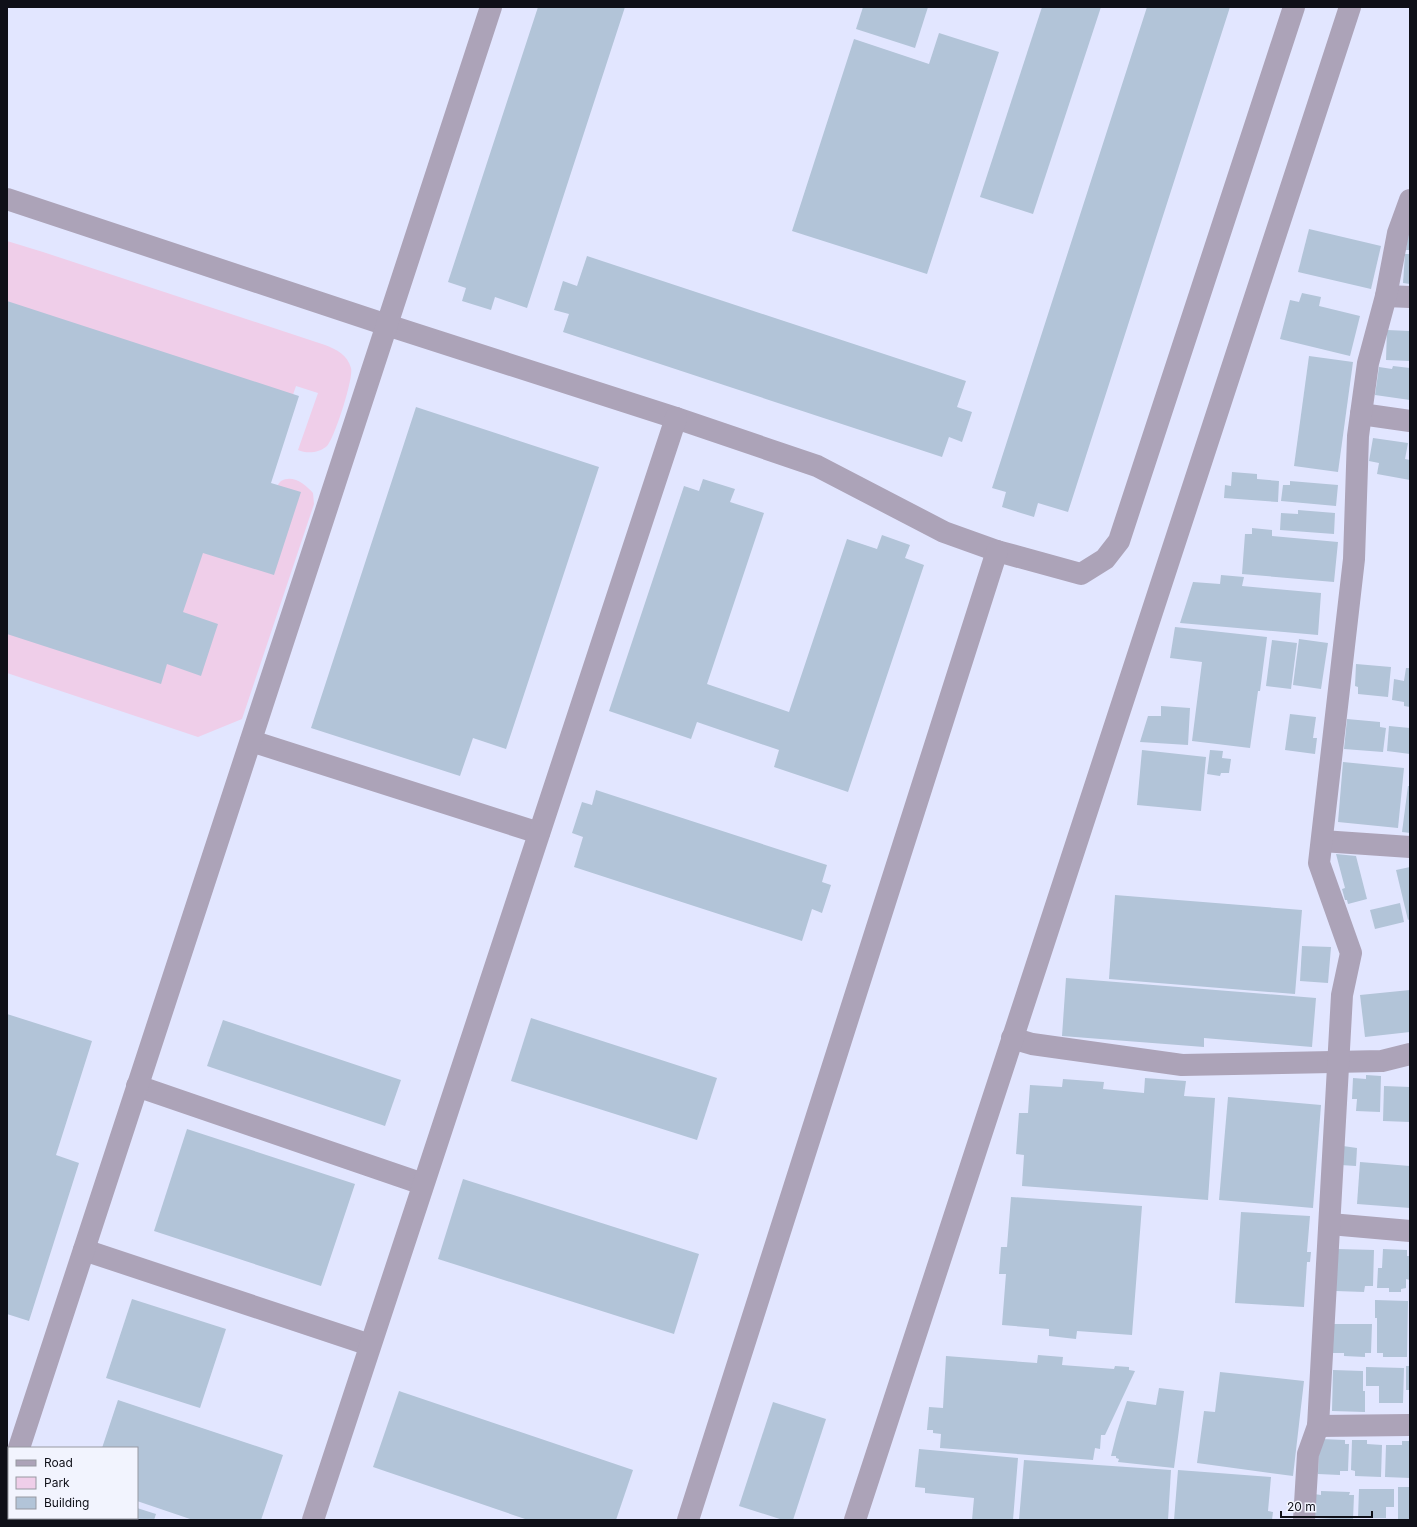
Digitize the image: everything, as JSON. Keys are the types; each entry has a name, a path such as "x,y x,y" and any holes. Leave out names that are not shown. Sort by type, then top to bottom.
{"street":[{"path":"19,1447 491,7"},
{"path":"7,199 387,325 676,418 816,466 944,532 997,551 1081,574 1105,560 1119,541 1294,7"},
{"path":"855,1520 1350,7"},
{"path":"1304,1520 1308,1454 1318,1426 1340,1062 1342,995 1350,953 1319,863 1354,559 1358,436 1368,363 1386,296 1398,233 1410,200"},
{"path":"1386,296 1410,297"},
{"path":"1361,414 1410,421"},
{"path":"313,1520 676,418"},
{"path":"688,1520 997,551"},
{"path":"250,741 539,833"},
{"path":"1322,841 1410,847"},
{"path":"1012,1038 1032,1044 1182,1065 1382,1061 1410,1054"},
{"path":"137,1086 423,1184"},
{"path":"1330,1224 1410,1231"},
{"path":"84,1250 370,1345"},
{"path":"1318,1426 1410,1425"}],"green space":[{"path":"7,241 325,345 341,353 349,363 351,368 350,383 343,408 330,441 327,446 320,450 309,452 298,450 318,393 296,386 262,486 275,490 281,481 286,479 299,481 313,493 314,504 242,719 198,737 7,673"}],"building":[{"path":"538,7 625,7 527,308 495,297 491,310 462,301 466,288 448,282"},
{"path":"863,7 928,7 915,48 856,29"},
{"path":"1042,7 1101,7 1033,214 980,197"},
{"path":"1147,7 1230,7 1068,512 1038,503 1034,517 1002,507 1006,492 992,488"},
{"path":"939,33 999,52 927,274 792,231 854,39 929,64"},
{"path":"1309,229 1381,246 1371,289 1298,272"},
{"path":"1408,231 1410,231 1410,250 1406,250"},
{"path":"1405,254 1410,254 1410,284 1403,283"},
{"path":"587,256 966,381 957,407 972,412 962,442 949,437 942,457 563,332 569,314 554,310 563,281 577,286"},
{"path":"1302,293 1321,297 1319,306 1360,316 1350,356 1280,339 1290,300 1299,302"},
{"path":"7,301 299,396 271,483 301,492 274,575 203,553 183,612 218,624 201,676 167,664 161,684 7,634"},
{"path":"1387,330 1410,331 1410,361 1386,360"},
{"path":"1309,356 1353,362 1338,472 1294,466"},
{"path":"1393,366 1410,368 1410,400 1375,395 1379,367 1392,369"},
{"path":"416,407 599,467 506,749 473,738 460,776 311,728"},
{"path":"1373,438 1408,443 1405,459 1410,460 1410,480 1377,474 1379,463 1369,461"},
{"path":"1232,472 1257,474 1257,479 1279,481 1278,502 1224,498 1225,485 1231,486"},
{"path":"703,479 735,489 730,502 764,513 707,684 789,712 847,539 877,549 882,535 910,545 905,558 924,565 848,792 774,767 779,750 697,722 691,739 609,711 684,486 699,491"},
{"path":"1290,481 1338,485 1336,506 1281,501 1283,485 1290,485"},
{"path":"1298,510 1335,513 1334,534 1280,530 1281,513 1298,514"},
{"path":"1252,528 1272,530 1272,536 1338,542 1334,582 1242,574 1245,534 1252,534"},
{"path":"1221,575 1244,577 1242,586 1321,593 1318,635 1180,623 1193,582 1220,584"},
{"path":"1175,627 1267,637 1260,691 1258,691 1250,748 1192,741 1202,662 1170,658"},
{"path":"1299,639 1328,643 1321,689 1293,685"},
{"path":"1272,640 1297,643 1291,689 1266,686"},
{"path":"1356,664 1391,667 1388,697 1358,694 1358,687 1355,686"},
{"path":"1406,668 1410,668 1410,707 1404,706 1404,702 1392,700 1394,679 1404,681"},
{"path":"1161,706 1190,708 1188,745 1140,742 1148,716 1161,716"},
{"path":"1290,714 1316,717 1313,738 1317,738 1315,754 1285,750"},
{"path":"1347,719 1380,722 1380,727 1386,728 1383,752 1344,749"},
{"path":"1389,726 1410,728 1410,754 1387,751"},
{"path":"1142,750 1206,757 1201,811 1137,805"},
{"path":"1210,750 1223,751 1222,758 1231,759 1229,773 1221,773 1220,776 1207,774"},
{"path":"1343,762 1404,768 1398,828 1338,822"},
{"path":"1408,786 1410,786 1410,833 1402,832"},
{"path":"596,790 827,865 822,882 831,885 822,913 812,909 802,941 574,867 583,837 572,833 582,802 592,805"},
{"path":"1336,854 1356,856 1367,899 1348,904 1347,900 1345,900 1342,889 1345,888"},
{"path":"1410,867 1410,919 1408,920 1396,870"},
{"path":"1115,895 1302,910 1295,994 1109,979"},
{"path":"1400,903 1404,922 1375,929 1370,910"},
{"path":"1302,946 1331,947 1328,983 1300,981"},
{"path":"1066,978 1316,998 1312,1047 1204,1038 1204,1047 1062,1036"},
{"path":"1410,990 1410,1032 1365,1037 1360,995"},
{"path":"7,1014 92,1041 56,1155 79,1163 29,1321 7,1314"},
{"path":"531,1018 717,1078 697,1140 511,1081"},
{"path":"223,1020 401,1080 385,1126 207,1066"},
{"path":"1366,1075 1381,1076 1380,1112 1356,1111 1357,1099 1352,1099 1353,1078 1366,1079"},
{"path":"1145,1078 1186,1081 1184,1096 1215,1098 1208,1200 1022,1186 1024,1155 1016,1154 1019,1113 1028,1113 1030,1085 1062,1087 1063,1079 1104,1082 1103,1089 1144,1093"},
{"path":"1384,1086 1410,1087 1410,1122 1383,1121"},
{"path":"1228,1097 1321,1105 1313,1208 1219,1200"},
{"path":"187,1129 355,1184 321,1286 154,1231"},
{"path":"1343,1146 1357,1148 1356,1166 1341,1165"},
{"path":"1360,1162 1410,1166 1410,1208 1357,1204"},
{"path":"463,1179 699,1254 674,1334 438,1259"},
{"path":"1011,1197 1142,1206 1132,1335 1077,1331 1076,1339 1049,1336 1049,1329 1002,1325 1006,1274 999,1274 1001,1247 1007,1247"},
{"path":"1241,1212 1310,1216 1307,1252 1311,1252 1310,1262 1307,1262 1304,1307 1235,1303"},
{"path":"1337,1249 1374,1250 1373,1286 1365,1286 1364,1292 1336,1291"},
{"path":"1383,1249 1407,1250 1407,1256 1410,1256 1410,1280 1406,1279 1406,1288 1401,1289 1401,1292 1389,1292 1389,1288 1377,1288 1378,1268 1382,1268"},
{"path":"132,1299 226,1329 200,1408 106,1378"},
{"path":"1375,1300 1408,1301 1407,1357 1383,1357 1383,1353 1377,1353 1377,1318 1375,1318"},
{"path":"1331,1324 1372,1324 1371,1353 1365,1353 1365,1357 1344,1356 1344,1353 1330,1353"},
{"path":"1038,1355 1063,1357 1062,1365 1114,1369 1115,1366 1129,1367 1129,1370 1135,1371 1105,1435 1101,1435 1100,1449 1095,1448 1093,1460 940,1448 941,1434 933,1433 933,1430 927,1430 929,1407 943,1408 946,1356 1037,1363"},
{"path":"1406,1366 1410,1366 1410,1390 1406,1390"},
{"path":"1366,1367 1404,1368 1403,1403 1379,1403 1379,1386 1366,1386"},
{"path":"1333,1370 1363,1371 1365,1412 1332,1411"},
{"path":"1220,1372 1304,1381 1293,1476 1197,1463 1204,1411 1215,1412"},
{"path":"1159,1388 1184,1391 1174,1468 1118,1462 1119,1459 1116,1458 1116,1456 1111,1456 1127,1401 1156,1405"},
{"path":"399,1391 633,1470 616,1520 528,1520 373,1467"},
{"path":"118,1400 283,1455 261,1520 193,1520 138,1501 138,1447 102,1447"},
{"path":"773,1402 826,1419 793,1520 783,1520 739,1506"},
{"path":"1321,1439 1345,1440 1345,1444 1349,1444 1348,1471 1340,1471 1340,1475 1318,1474 1319,1444"},
{"path":"1352,1440 1367,1440 1367,1444 1382,1445 1381,1477 1355,1476 1355,1471 1351,1470"},
{"path":"1402,1441 1410,1441 1410,1478 1385,1477 1386,1445 1402,1445"},
{"path":"919,1449 1018,1458 1013,1520 972,1520 974,1498 925,1493 925,1488 915,1487"},
{"path":"1024,1460 1171,1470 1168,1520 1019,1520"},
{"path":"1178,1470 1271,1477 1268,1511 1273,1512 1272,1520 1174,1520"},
{"path":"1398,1487 1410,1487 1410,1520 1398,1519"},
{"path":"1359,1489 1394,1489 1394,1507 1386,1507 1386,1518 1358,1518"},
{"path":"1321,1491 1350,1492 1349,1495 1354,1495 1353,1520 1313,1518 1314,1494 1321,1495"},
{"path":"138,1508 156,1514 154,1520 66,1520 138,1519"}]}
